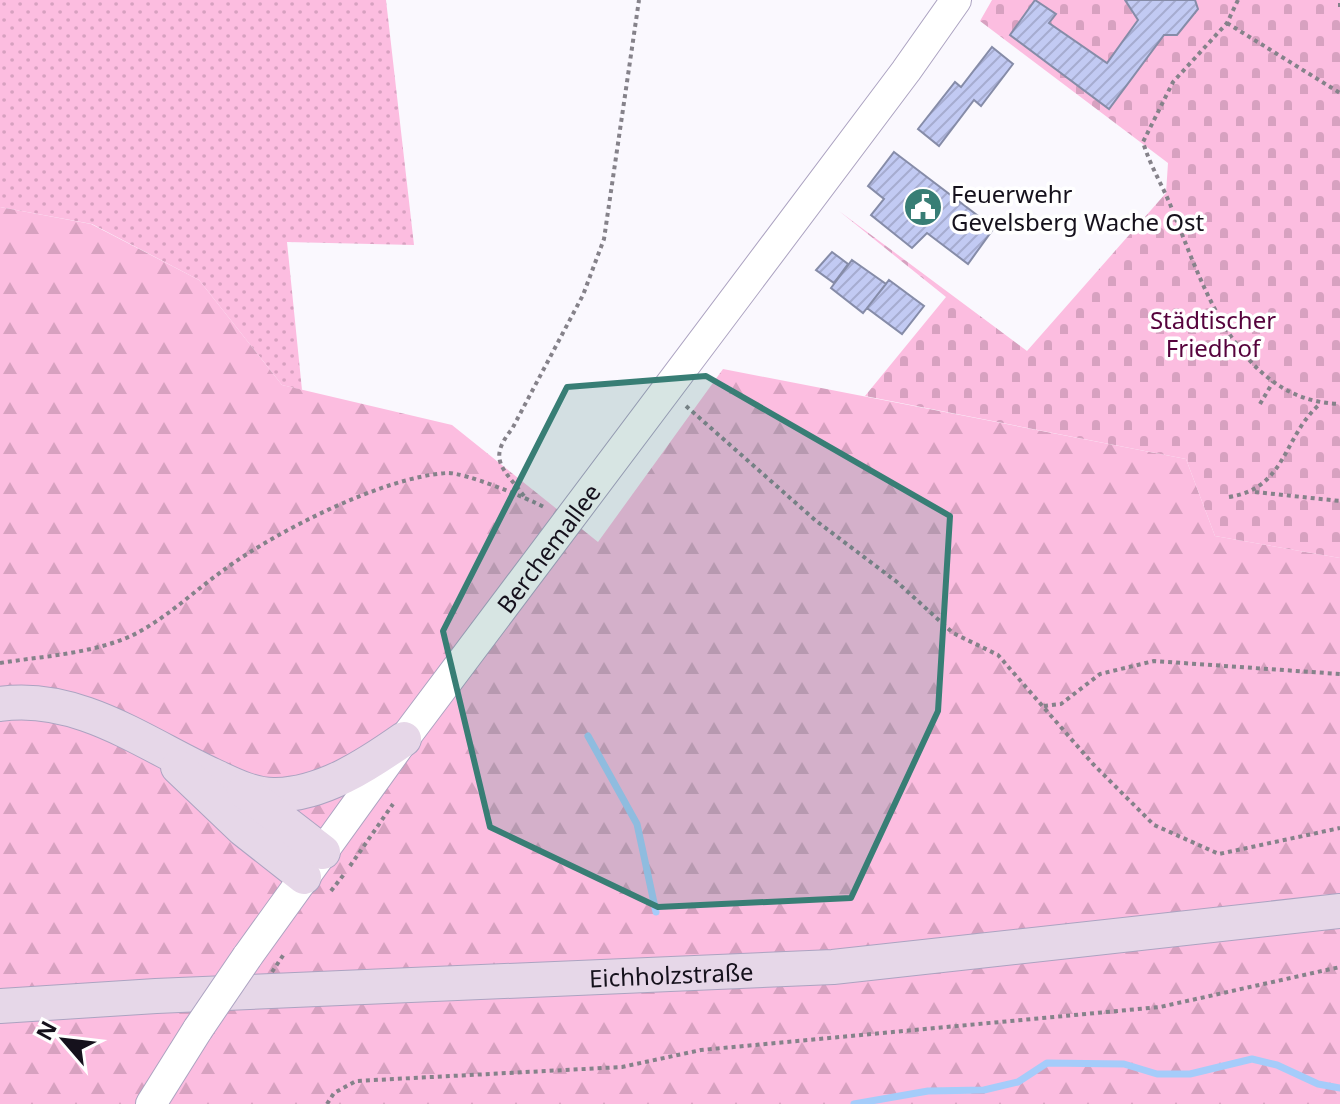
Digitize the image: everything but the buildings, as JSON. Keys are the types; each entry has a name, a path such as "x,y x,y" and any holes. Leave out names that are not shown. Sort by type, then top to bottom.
{"main road":[{"path":"0,704 43,703 84,712 239,787 274,795 309,791 372,762 404,739"},
{"path":"168,755 194,786 314,864"},
{"path":"239,787 314,864"},
{"name":"Eichholzstraße","path":"0,1006 833,967 1340,911"}],"street":[{"name":"Berchemallee","path":"151,1104 247,957 404,739 899,81 956,0"}],"path":[{"path":"525,497 498,462 498,446 512,429 583,295 604,239 639,0"},
{"path":"1238,0 1227,23 1173,82 1143,142 1149,164 1166,193 1229,337 1273,382 1320,404 1340,404"},
{"path":"1227,23 1340,93"},
{"path":"1260,404 1273,382"},
{"path":"1252,492 1277,468 1305,417 1320,404"},
{"path":"687,407 815,520 897,582 953,633 998,655 1093,764 1154,825 1219,854 1340,828"},
{"path":"0,663 91,650 131,636 167,615 243,555 284,531 347,502 420,478 450,472 525,497 569,520"},
{"path":"1229,497 1252,492 1340,501"},
{"path":"1044,706 1061,704 1100,674 1154,661 1340,674"},
{"path":"327,1104 334,1093 356,1081 622,1067 701,1050 1160,1007 1340,967"}],"highlighted area":[{"path":"706,376 950,516 938,711 851,898 658,907 490,827 443,631 567,387"}],"green space":[{"path":"0,0 386,0 414,245 287,242 302,390 282,385 199,280 92,224 0,207"},
{"name":"Städtischer Friedhof","path":"992,0 1340,0 1340,558 1215,536 1186,459 865,396 946,297 839,211 1027,351 1166,193 1168,163 980,21"},
{"path":"0,207 91,224 199,280 282,385 452,425 598,542 723,369 1186,459 1215,536 1340,558 1340,1104 0,1104"}],"waterway":[{"path":"588,736 637,824 656,912"},
{"path":"854,1104 928,1091 984,1090 1018,1082 1047,1063 1124,1064 1157,1074 1190,1074 1252,1059 1277,1065 1318,1084 1340,1088"}],"place":[{"name":"Feuerwehr Gevelsberg Wache Ost","path":"923,207"}]}
